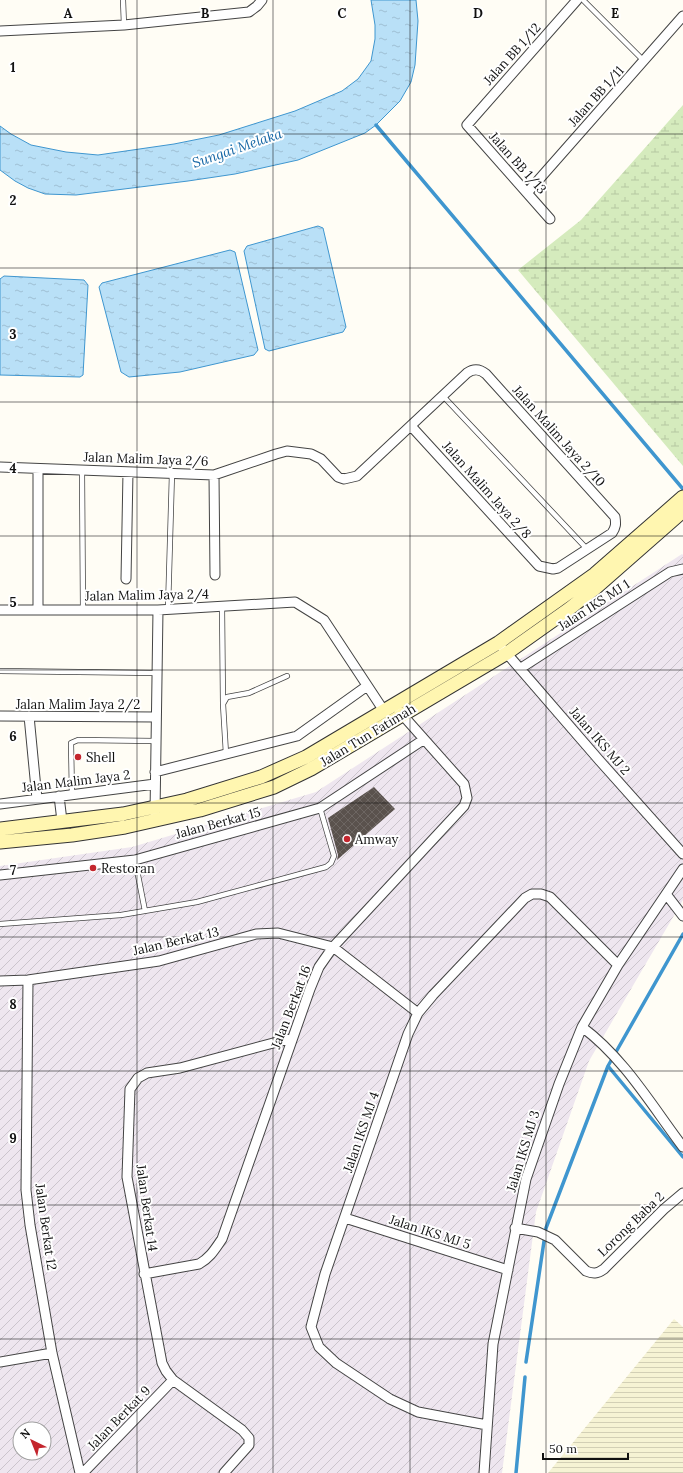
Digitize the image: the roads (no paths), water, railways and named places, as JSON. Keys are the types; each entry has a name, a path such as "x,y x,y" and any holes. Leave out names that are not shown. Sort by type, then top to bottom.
{"main road":[{"name":"Jalan Tun Fatimah","path":"0,829 123,814 197,798 270,774 306,758 393,710 507,653 593,590 675,514 683,497"},
{"name":"Jalan Tun Fatimah","path":"0,842 72,835 125,827 200,810 274,787 311,769 393,710 498,643 595,574 675,514"}],"street":[{"path":"0,31 124,25 249,12 262,0"},
{"name":"Jalan BB 1/12","path":"467,125 577,0"},
{"name":"Jalan BB 1/11","path":"527,193 683,16"},
{"name":"Jalan BB 1/13","path":"467,125 550,219"},
{"name":"Jalan Malim Jaya 2/6","path":"0,467 214,475 287,451 311,454 321,459 338,477 344,479 349,478 357,476 468,373 477,369"},
{"name":"Jalan Malim Jaya 2/10","path":"477,369 486,374 615,517 616,524 612,533 588,549"},
{"name":"Jalan Malim Jaya 2/8","path":"411,426 539,566 553,569 558,568 588,549"},
{"path":"38,469 38,610"},
{"path":"126,579 128,472"},
{"path":"214,475 215,574"},
{"name":"Jalan IKS MJ 1","path":"521,668 670,572 683,569"},
{"name":"Jalan Malim Jaya 2/4","path":"0,610 158,610 295,602"},
{"name":"Jalan Berkat 16","path":"144,1274 199,1264 212,1254 222,1239 292,1038 319,967 333,947 464,806 467,798 464,784 424,740 367,686 324,620 295,602"},
{"path":"155,820 154,784 158,610"},
{"name":"Jalan IKS MJ 2","path":"498,643 683,854"},
{"path":"155,772 297,736 367,686"},
{"name":"Jalan Malim Jaya 2/2","path":"0,716 156,717"},
{"path":"29,716 37,799"},
{"name":"Jalan Berkat 15","path":"0,875 135,860 320,808 424,740"},
{"name":"Jalan Malim Jaya 2","path":"0,804 154,784"},
{"path":"59,796 62,821"},
{"name":"Jalan IKS MJ 3","path":"484,1473 493,1344 526,1179 559,1084 582,1027 618,965 683,869"},
{"name":"Jalan IKS MJ 4","path":"487,1425 418,1412 390,1399 336,1363 319,1347 311,1326 325,1274 408,1034 418,1013 509,914 532,894 540,894 550,897 618,965"},
{"path":"666,894 683,916"},
{"name":"Jalan Berkat 13","path":"0,981 28,980 159,961 266,933 285,934 333,947"},
{"path":"333,947 418,1013"},
{"name":"Jalan Berkat 12","path":"28,980 26,1190 30,1225 52,1353 80,1473"},
{"path":"582,1027 598,1039 616,1057 683,1147"},
{"name":"Jalan Berkat 14","path":"224,1473 249,1445 249,1438 242,1430 173,1380 162,1363 144,1274 127,1177 130,1089 138,1078 148,1073 180,1068 292,1038"},
{"name":"Lorong Baba 2","path":"515,1228 538,1232 555,1240 586,1271 592,1274 597,1273 604,1268 664,1209 683,1193"},
{"name":"Jalan IKS MJ 5","path":"344,1218 508,1270"},
{"path":"0,1362 52,1353"},
{"name":"Jalan Berkat 9","path":"83,1473 173,1380"}],"lane":[{"path":"123,0 124,25"},
{"path":"583,0 644,61"},
{"path":"443,396 588,549"},
{"path":"82,470 83,610"},
{"path":"168,609 172,473"},
{"path":"222,606 223,704 226,754"},
{"path":"0,671 157,673"},
{"path":"223,704 227,697 249,693 287,676"},
{"path":"72,795 71,743 73,741 156,741"},
{"path":"0,924 121,915 197,902 326,867 331,863 334,856 320,808"},
{"path":"135,860 145,911"}],"water":[{"name":"Sungai Melaka","path":"371,0 416,0 418,21 415,65 411,82 400,101 376,125 365,133 298,160 235,174 76,195 45,194 28,188 0,170 0,126 31,145 66,152 98,155 174,144 219,135 295,111 342,91 358,79 371,61 375,39 375,25"},
{"path":"318,226 323,228 346,327 343,332 269,351 265,349 244,251 247,246"},
{"path":"230,250 235,252 258,350 254,355 180,372 129,377 121,372 99,287 102,283"},
{"path":"4,276 84,280 88,285 83,375 80,377 0,375 0,279"}],"waterway":[{"path":"376,125 683,489"},
{"path":"526,1362 546,1228 608,1066 683,934"},
{"path":"608,1066 683,1157"},
{"path":"516,1473 525,1377"}],"place":[{"name":"Shell","path":"78,757"},
{"name":"Amway","path":"347,839"},
{"name":"Restoran","path":"93,868"}]}
